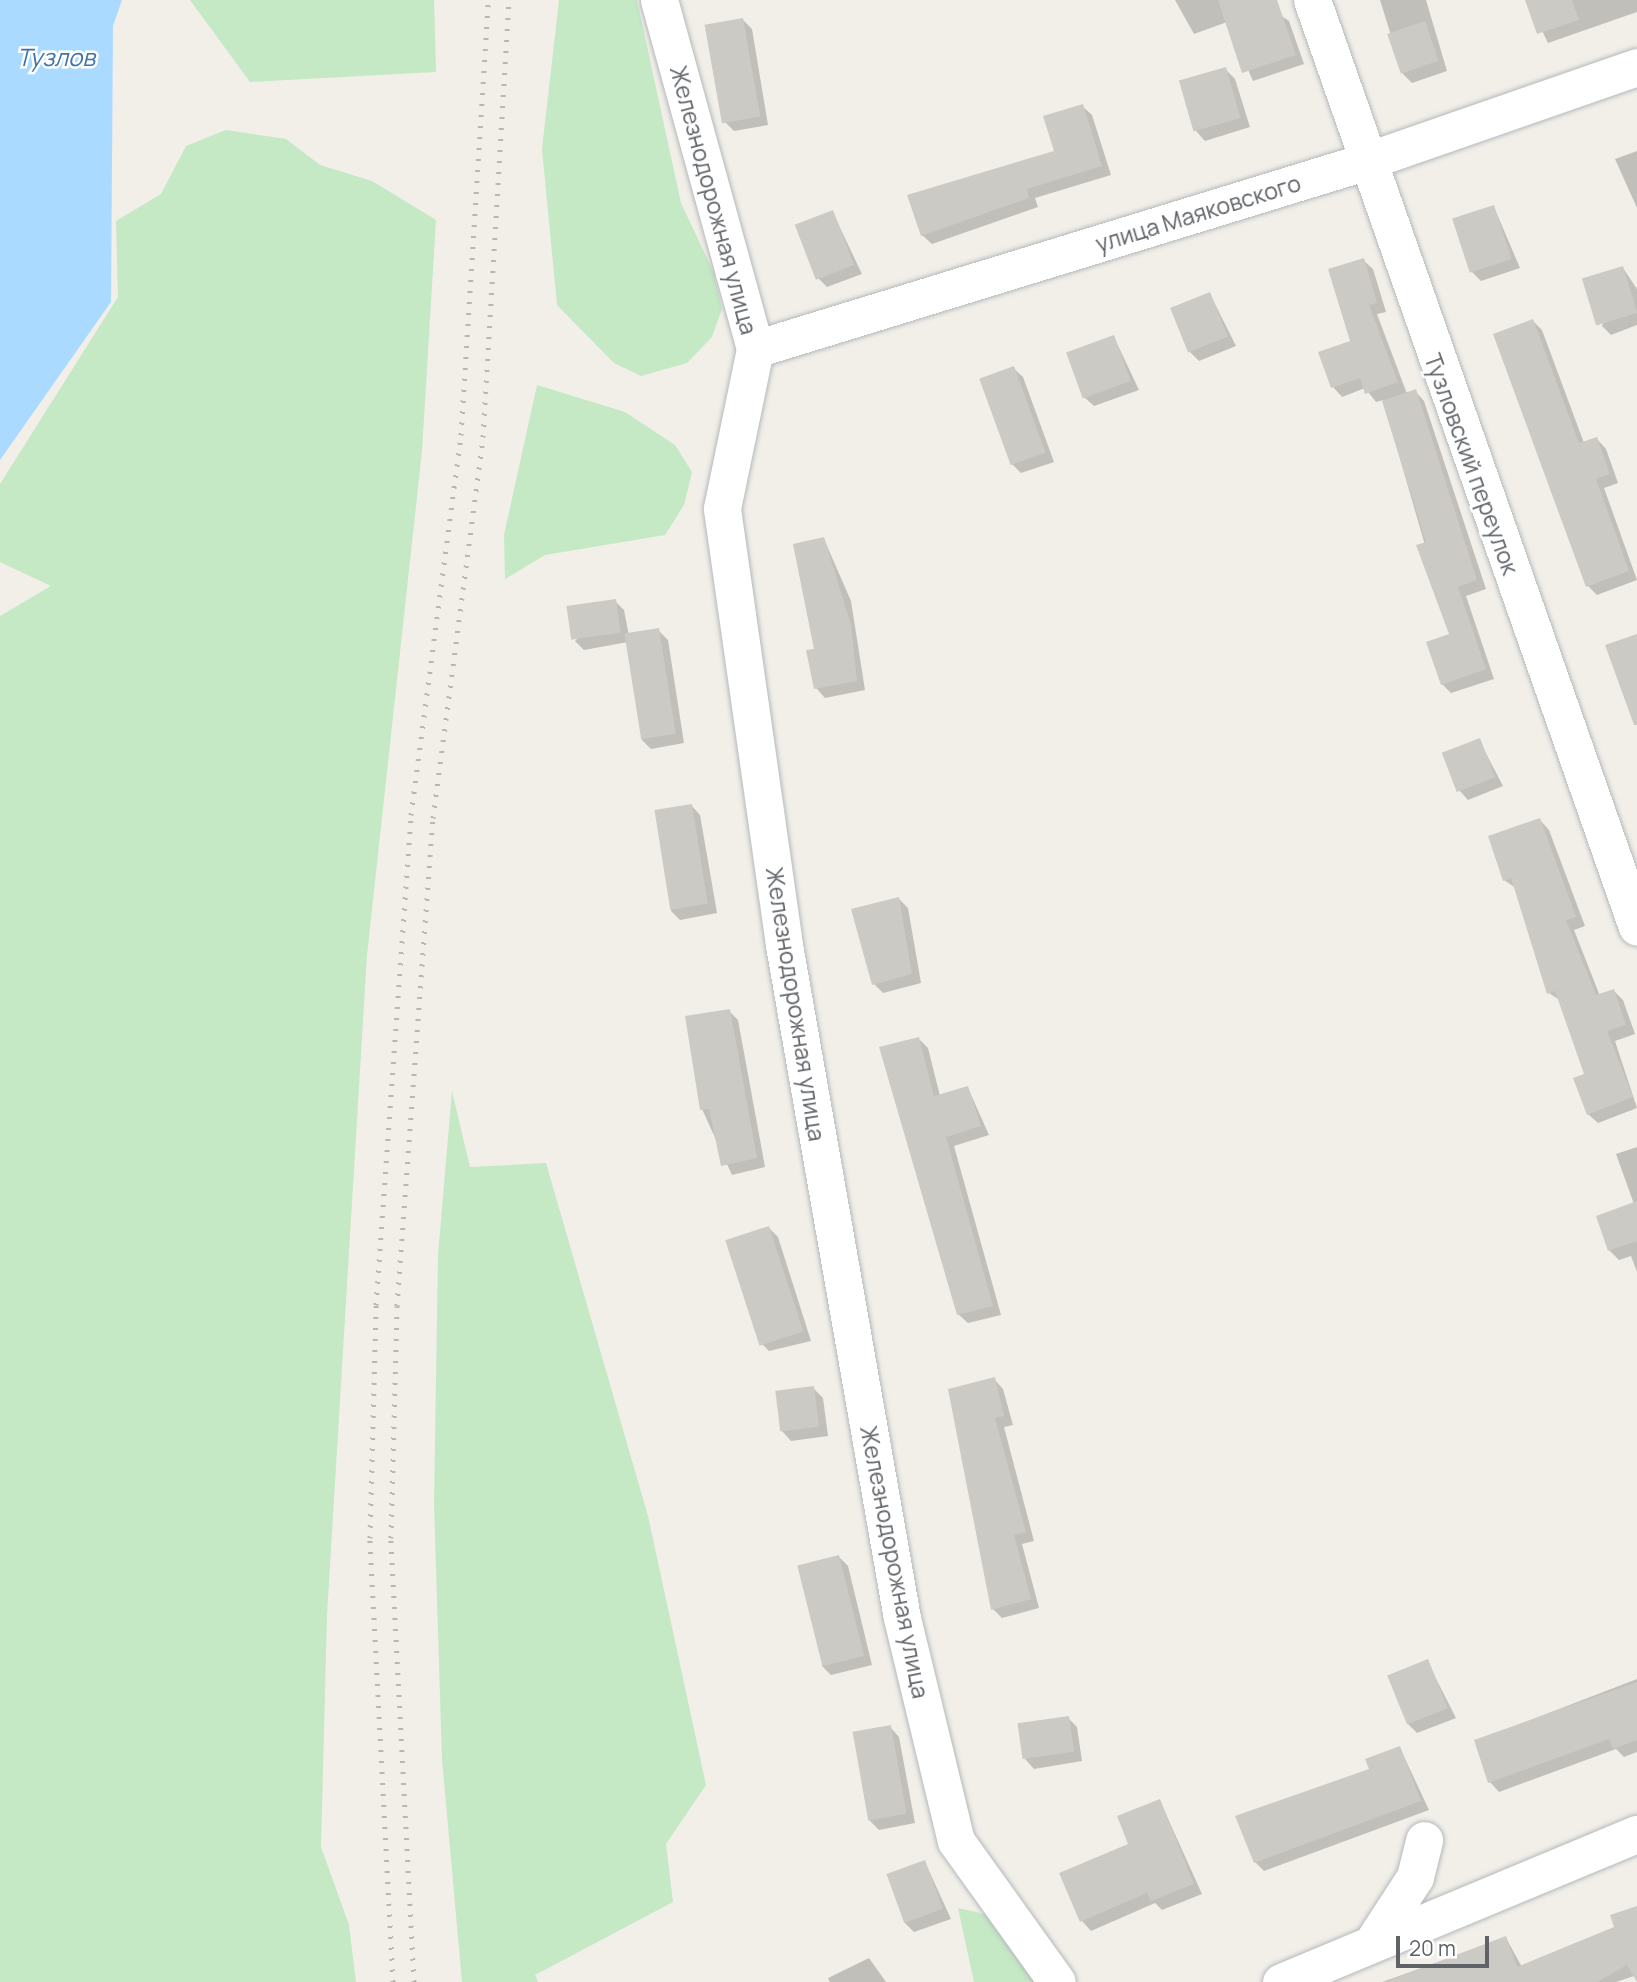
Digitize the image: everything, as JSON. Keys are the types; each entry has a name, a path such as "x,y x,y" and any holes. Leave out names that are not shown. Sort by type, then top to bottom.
{"street":[{"name":"Железнодорожная улица","path":"659,0 755,349 722,509 784,945 902,1618 956,1841 1057,1982"},
{"name":"Тузловский переулок","path":"1312,0 1364,162 1637,927"},
{"name":"улица Маяковского","path":"755,349 1364,162 1637,67"},
{"path":"1281,1982 1372,1942 1637,1835"},
{"path":"1372,1942 1415,1877 1424,1840"}],"green space":[{"path":"190,0 434,0 436,72 250,82"},
{"path":"559,0 637,0 681,203 714,273 722,309 712,337 687,363 641,376 614,363 557,305 542,149"},
{"path":"226,130 286,139 320,165 372,181 436,220 422,451 367,955 327,1615 321,1847 349,1925 356,1982 0,1982 0,616 51,586 0,562 0,484 118,297 116,221 161,194 186,146"},
{"path":"537,385 625,412 675,445 692,472 684,505 665,535 545,555 505,579 504,535"},
{"path":"452,1091 470,1167 546,1163 648,1516 706,1785 666,1844 673,1902 535,1975 538,1982 462,1982 442,1759 434,1504 438,1255"},
{"path":"958,1908 989,1915 1036,1982 974,1982"}],"water":[{"name":"Тузлов","path":"0,0 122,0 113,26 111,302 0,460"}],"building":[{"path":"1218,0 1277,0 1296,55 1242,73"},
{"path":"1525,0 1572,0 1579,20 1537,34"},
{"path":"743,18 760,116 722,123 705,25"},
{"path":"1425,21 1439,61 1401,74 1387,34"},
{"path":"1226,67 1241,118 1194,131 1179,81"},
{"path":"1083,104 1102,166 1027,189 1029,198 921,236 907,195 1054,151 1043,116"},
{"path":"1494,205 1512,259 1470,273 1452,219"},
{"path":"833,210 854,265 816,280 795,225"},
{"path":"1364,258 1377,303 1369,305 1398,382 1365,394 1360,378 1331,388 1318,352 1350,341 1328,269"},
{"path":"1623,266 1637,313 1596,325 1582,279"},
{"path":"1210,292 1228,337 1188,353 1170,308"},
{"path":"1533,319 1579,443 1597,437 1610,474 1596,479 1629,571 1586,587 1493,334"},
{"path":"1114,335 1131,381 1083,398 1066,352"},
{"path":"1014,366 1045,452 1011,465 979,379"},
{"path":"1416,389 1477,580 1458,587 1486,669 1441,685 1426,642 1449,634 1416,545 1426,542 1382,401"},
{"path":"824,537 851,625 857,681 814,689 806,650 814,649 793,544"},
{"path":"616,599 621,633 571,640 566,606"},
{"path":"659,628 676,734 641,739 624,633"},
{"path":"1637,634 1637,725 1634,725 1605,645"},
{"path":"1480,738 1495,777 1457,792 1442,753"},
{"path":"692,804 708,904 670,910 654,810"},
{"path":"1540,818 1576,917 1566,920 1596,995 1614,989 1626,1025 1607,1031 1633,1097 1587,1115 1573,1078 1584,1074 1555,991 1547,994 1511,878 1503,881 1488,836"},
{"path":"899,897 912,974 872,985 851,909"},
{"path":"730,1009 757,1158 721,1166 709,1109 700,1110 685,1016"},
{"path":"919,1037 934,1096 968,1086 981,1126 946,1137 993,1306 957,1315 879,1047"},
{"path":"1637,1201 1637,1241 1608,1251 1596,1216"},
{"path":"769,1226 803,1332 760,1346 725,1240"},
{"path":"995,1377 1004,1416 995,1418 1026,1532 1014,1535 1031,1599 991,1610 948,1389"},
{"path":"814,1386 819,1427 780,1431 775,1391"},
{"path":"839,1555 864,1656 822,1666 797,1565"},
{"path":"1428,1659 1448,1708 1407,1725 1387,1675"},
{"path":"1637,1682 1637,1740 1613,1749 1609,1739 1488,1783 1474,1740"},
{"path":"1069,1716 1074,1752 1023,1759 1018,1723"},
{"path":"891,1725 907,1814 868,1820 853,1732"},
{"path":"1400,1746 1421,1801 1254,1863 1235,1816 1369,1769 1365,1759"},
{"path":"1160,1799 1194,1884 1151,1901 1147,1893 1080,1922 1059,1873 1128,1844 1117,1816"},
{"path":"925,1860 943,1909 904,1923 886,1874"},
{"path":"1637,1906 1637,1982 1627,1965 1597,1982 1385,1982 1506,1936 1517,1967 1614,1927 1610,1915"}],"railway":[{"path":"393,1982 370,1538 376,1305 411,815 461,435 488,0"},
{"path":"414,1982 391,1538 397,1306 433,818 483,437 509,0"}]}
